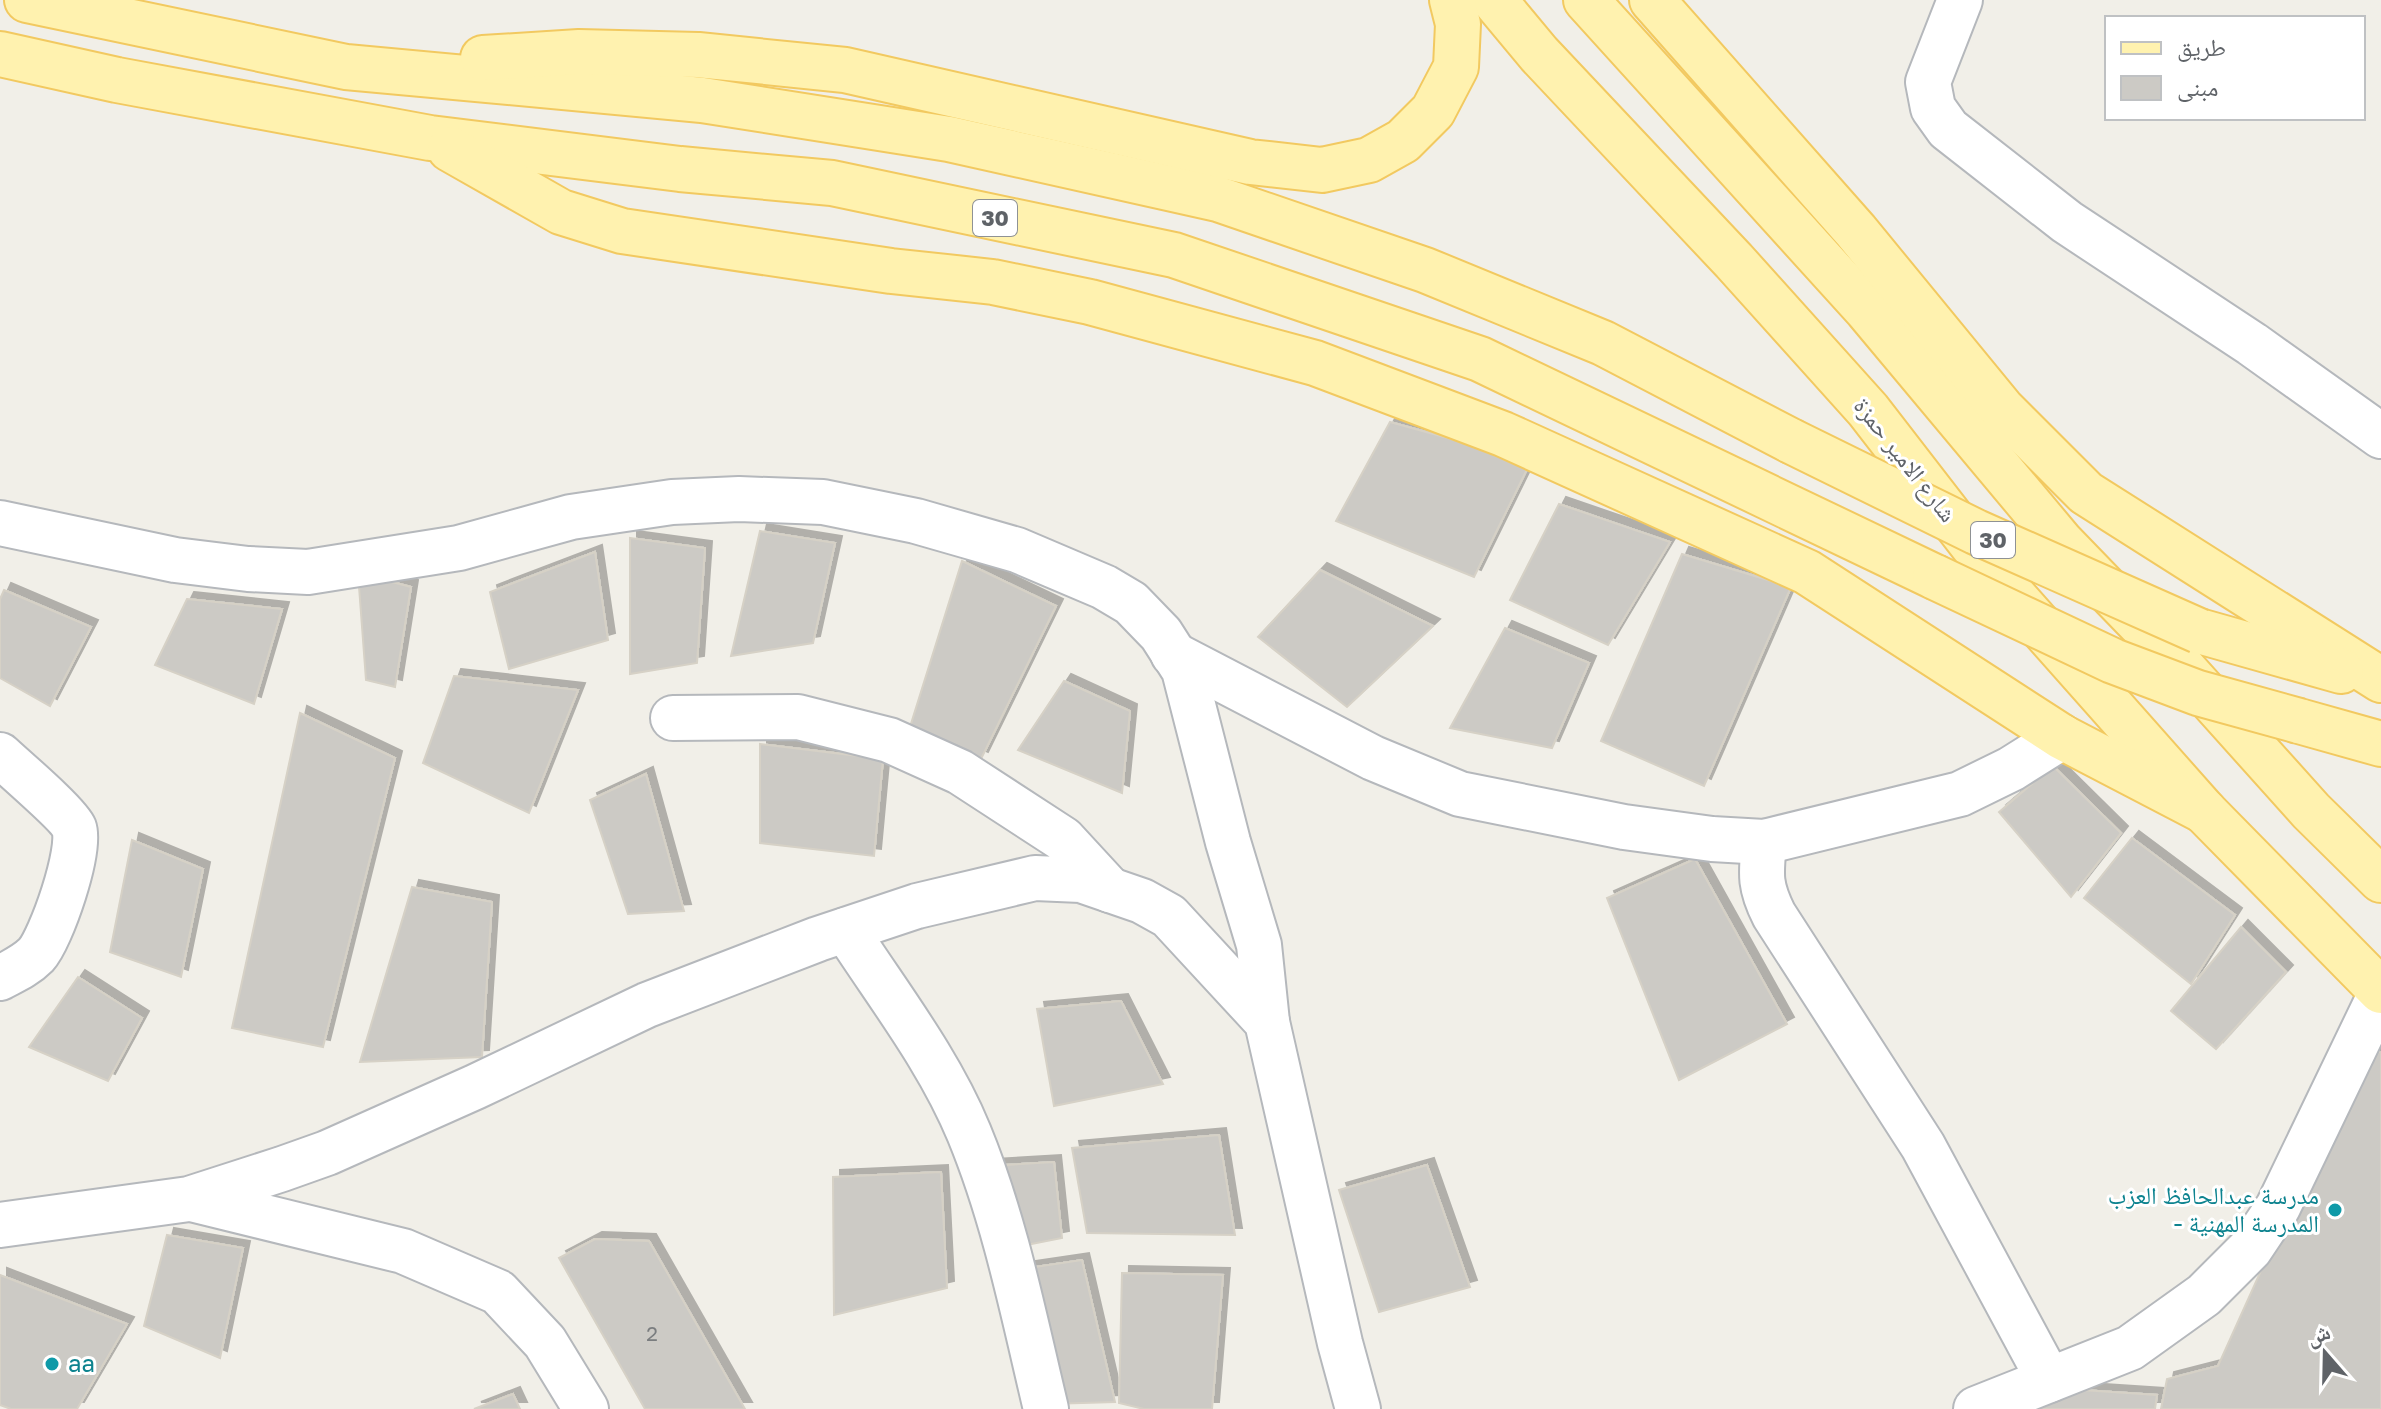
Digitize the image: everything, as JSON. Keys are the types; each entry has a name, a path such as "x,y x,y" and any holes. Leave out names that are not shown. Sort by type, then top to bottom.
{"main road":[{"name":"30","path":"27,0 346,67 702,100 949,139 1218,199 1425,270 1603,343 1791,441 1976,532 2199,631 2381,682"},
{"path":"346,67 579,52 698,55 845,70 1250,162 1322,170 1369,160 1403,141 1433,111 1456,67 1458,24 1452,0"},
{"name":"شارع الامير حمزة","path":"1494,0 1539,54 1734,261 1868,410 2001,582 2204,811 2381,992"},
{"path":"1586,0 1867,310 2061,542 2181,666 2311,811 2381,880"},
{"path":"1652,0 1856,231 2002,409 2086,493 2381,682"},
{"name":"30","path":"0,54 117,80 430,138 680,169 832,183 1174,255 1480,359 2113,661 2198,693 2381,744"},
{"path":"430,138 561,212 622,231 891,271 993,282 1090,302 1315,363 1503,434 1807,572 2062,737 2204,811"}],"street":[{"path":"1960,0 1928,82 1933,108 1948,129 2067,222 2252,344 2381,436"},
{"path":"0,523 175,560 248,569 308,572 459,548 571,517 672,502 739,499 823,502 930,525 1017,550 1131,603 1161,634 1184,670 1228,842 1259,945 1267,1022 1340,1343 1358,1409"},
{"path":"1173,654 1373,758 1460,794 1624,827 1712,839 1764,842 1960,794 2011,769 2062,737"},
{"path":"673,718 798,717 889,740 960,772 1063,839 1110,890"},
{"path":"0,755 64,815 74,828 76,848 53,928 38,953 22,967 0,978"},
{"path":"1764,842 1763,892 1774,915 1923,1146 2049,1380"},
{"path":"0,1225 189,1199 327,1153 647,1005 917,906 1035,878 1081,880 1142,901 1169,916 1267,1022"},
{"path":"846,930 942,1079 968,1131 987,1181 1013,1272 1046,1409"},
{"path":"1976,1409 2130,1348 2204,1295 2250,1249 2278,1207 2381,992"},
{"path":"189,1199 403,1251 498,1292 545,1342 586,1409"}],"building":[{"path":"1390,422 1531,461 1474,577 1336,521"},
{"path":"1559,504 1670,542 1608,645 1510,600"},
{"path":"760,531 835,543 813,643 731,656"},
{"path":"630,538 705,548 697,663 630,674"},
{"path":"595,552 608,640 509,669 490,592"},
{"path":"1682,554 1791,587 1704,786 1601,741"},
{"path":"962,561 1056,606 981,759 910,727"},
{"path":"1320,570 1433,626 1347,707 1258,637"},
{"path":"358,573 411,587 395,687 366,680"},
{"path":"4,590 91,627 50,706 0,678 0,599"},
{"path":"187,599 282,609 254,704 155,665"},
{"path":"1505,628 1589,663 1552,748 1450,728"},
{"path":"454,676 578,690 529,813 423,763"},
{"path":"1064,681 1130,711 1122,793 1018,750"},
{"path":"300,713 395,758 323,1047 232,1028"},
{"path":"760,744 883,759 874,856 760,843"},
{"path":"2053,766 2121,833 2071,897 1999,812"},
{"path":"646,774 684,911 628,914 590,800"},
{"path":"2132,838 2235,915 2191,984 2084,898"},
{"path":"132,840 203,869 181,977 110,952"},
{"path":"1695,859 1787,1024 1679,1080 1607,898"},
{"path":"412,887 492,902 482,1057 360,1062"},
{"path":"2241,927 2286,972 2216,1049 2171,1011"},
{"path":"78,977 142,1018 108,1081 29,1047"},
{"path":"1121,1001 1163,1084 1054,1106 1037,1009"},
{"name":"مدرسة عبدالحافظ العزب - المدرسة المهنية","path":"2365,1040 2381,1053 2381,1409 2161,1409 2167,1379 2218,1366"},
{"path":"1219,1135 1235,1235 1087,1233 1072,1148"},
{"path":"1054,1162 1062,1238 1011,1248 989,1166"},
{"path":"1427,1165 1470,1287 1379,1312 1339,1190"},
{"path":"941,1172 947,1288 834,1315 833,1177"},
{"name":"aa","path":"167,1235 243,1248 220,1358 144,1326"},
{"path":"595,1239 649,1241 745,1409 645,1409 559,1258"},
{"path":"1082,1260 1115,1402 1049,1404 1028,1268"},
{"path":"1122,1273 1223,1275 1212,1409 1144,1409 1119,1403"},
{"name":"aa","path":"0,1275 127,1324 77,1409 11,1409 0,1405"},
{"path":"2067,1389 2157,1395 2155,1409 2002,1409"},
{"path":"513,1394 520,1409 474,1409"}],"place":[{"name":"مدرسة عبدالحافظ العزب - المدرسة المهنية","path":"2335,1210"},
{"name":"aa","path":"52,1364"}]}
